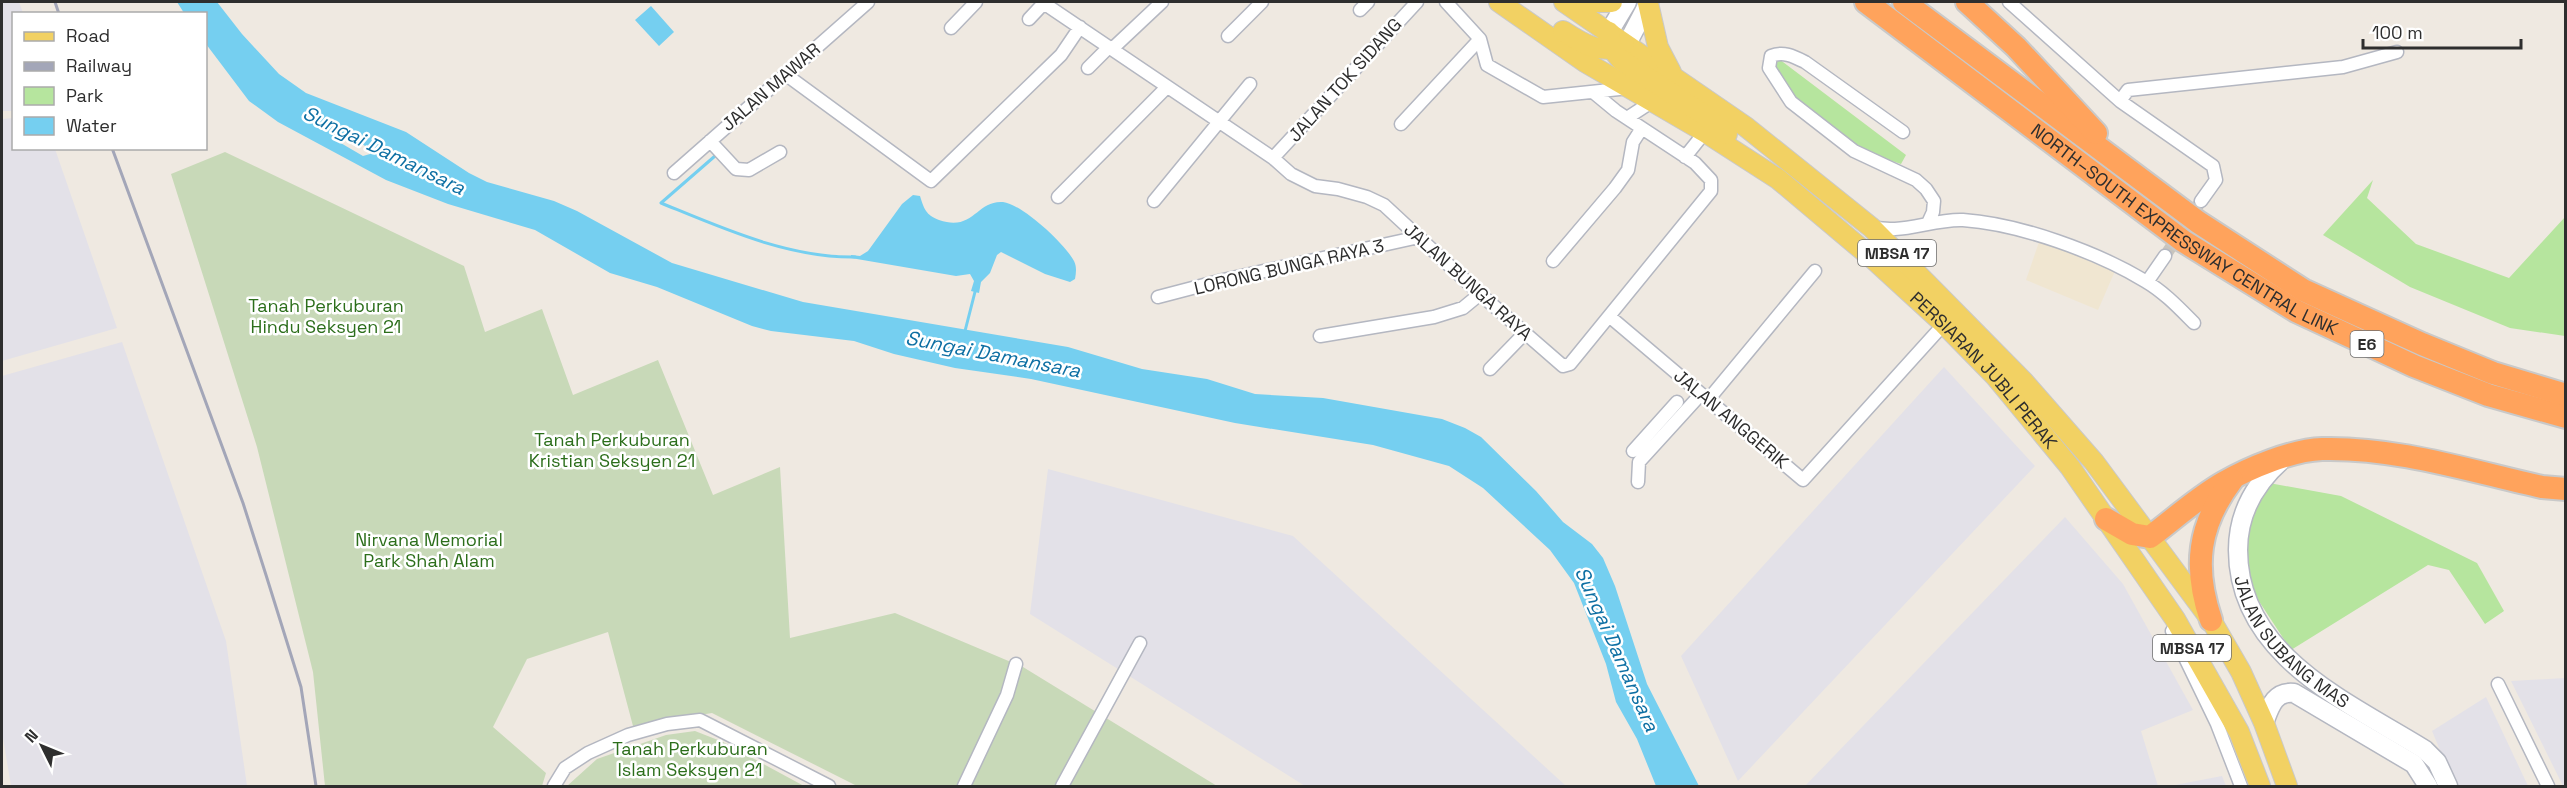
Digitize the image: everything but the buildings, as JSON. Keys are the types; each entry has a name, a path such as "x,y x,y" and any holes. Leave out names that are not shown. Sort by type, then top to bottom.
{"highway":[{"name":"NORTH–SOUTH EXPRESSWAY CENTRAL LINK","path":"1866,2 2183,240 2296,311 2414,366 2488,395 2565,417"},
{"name":"NORTH–SOUTH EXPRESSWAY CENTRAL LINK","path":"1904,2 2198,222 2303,290 2422,344 2493,373 2565,395"},
{"path":"1967,2 2016,48 2094,129 2106,154"},
{"path":"2106,519 2132,534 2150,537 2211,491 2235,477 2285,457 2320,449 2384,452 2562,491"},
{"path":"2211,620 2201,585 2201,546 2217,506 2235,477"}],"main road":[{"name":"PERSIARAN JUBLI PERAK","path":"1499,2 1585,62 1705,132 1778,179 1872,258 1944,324 2019,405 2070,467 2144,574 2222,698 2239,732 2260,786"},
{"path":"1504,2 1529,10 1585,45 1600,50 1616,41 1621,60 1703,114 1751,153 1778,179"},
{"name":"PERSIARAN JUBLI PERAK","path":"1564,2 1616,41 1672,74 1746,127 1872,228 2024,382 2094,462 2211,620 2241,672 2264,723 2287,786"},
{"path":"1586,2 1612,2"},
{"path":"1648,2 1658,47 1672,74"}],"street":[{"name":"JALAN MAWAR","path":"674,173 868,2"},
{"path":"951,28 976,2"},
{"path":"1029,19 1043,2"},
{"name":"JALAN BUNGA RAYA","path":"1043,2 1273,158 1291,174 1315,186 1348,192 1384,205 1524,334 1563,366 1570,364 1711,191 1711,180 1706,172 1593,92"},
{"path":"1088,68 1162,2"},
{"path":"1228,36 1262,2"},
{"name":"JALAN TOK SIDANG","path":"1273,158 1417,2"},
{"path":"1446,2 1480,39 1487,65 1543,97 1630,88"},
{"path":"1616,41 1627,2"},
{"path":"1616,41 1648,2"},
{"path":"2009,2 2120,101 2213,166 2216,180 2201,201"},
{"path":"785,74 931,181 1061,55 1080,27"},
{"path":"1401,124 1480,39"},
{"path":"2120,101 2128,90 2343,67 2397,51"},
{"path":"1903,132 1805,62 1790,55 1778,53 1771,56 1769,68 1791,102 1854,152 1916,180 1926,189 1934,201 1933,212 1928,223"},
{"path":"1154,201 1250,84"},
{"path":"1058,197 1167,87"},
{"path":"1627,118 1653,101"},
{"path":"1553,261 1628,170 1633,142 1642,128"},
{"path":"1685,157 1705,132"},
{"path":"710,141 736,169 749,170 780,153"},
{"path":"1872,228 1895,229 1962,220 2022,231 2079,249 2147,282 2194,323"},
{"name":"LORONG BUNGA RAYA 3","path":"1158,297 1223,280 1419,237"},
{"path":"2147,282 2165,256"},
{"path":"1633,451 1669,420 1704,397 1815,271"},
{"path":"1320,336 1434,317 1463,308 1480,294"},
{"name":"JALAN ANGGERIK","path":"1609,316 1803,480 1944,324"},
{"path":"1490,369 1524,334"},
{"path":"1638,482 1639,462 1669,420 1677,402"},
{"name":"JALAN SUBANG MAS","path":"2285,457 2265,476 2256,489 2239,529 2240,584 2257,622 2288,660 2306,676 2425,750 2437,762 2448,786"},
{"path":"2144,574 2217,724 2241,786"},
{"path":"1062,786 1140,643"},
{"path":"964,786 1007,695 1016,664"},
{"path":"2498,684 2548,786"},
{"name":"JALAN SUBANG MAS","path":"2264,723 2276,697 2284,692 2294,693 2414,764 2428,786"},
{"path":"554,786 565,768 588,753 628,735 667,724 700,720 829,786"}],"shaded area":[{"path":"2,2 19,2 23,12 12,12 12,111 2,111"},
{"path":"12,118 12,150 55,150 117,328 2,361 2,119"},
{"path":"2039,242 2077,254 2115,271 2098,310 2026,280"},
{"path":"122,342 226,641 247,786 11,786 2,732 2,376"},
{"path":"1944,367 2035,466 1738,781 1681,656"},
{"path":"1048,469 1293,536 1566,786 1305,786 1030,614"},
{"path":"2065,517 2123,584 2193,710 2141,731 2158,786 1805,786"},
{"path":"2565,678 2566,786 2563,786 2511,681"},
{"path":"2486,697 2528,786 2455,786 2432,731"},
{"path":"2222,776 2226,786 2170,786"}],"green space":[{"path":"1779,59 1906,155 1901,164 1859,150 1790,98 1774,68"},
{"name":"Nirvana Memorial Park Shah Alam","path":"225,152 464,266 485,332 542,309 573,395 658,360 713,495 780,467 790,638 895,613 1023,667 1217,786 857,786 712,713 633,726 608,632 527,659 493,727 546,773 542,786 325,786 313,672 257,447 171,174"},
{"path":"2373,180 2367,198 2416,244 2509,278 2565,217 2565,336 2510,328 2410,287 2323,235"},
{"path":"2269,483 2341,496 2477,563 2504,611 2485,624 2449,570 2428,565 2291,650 2247,583 2245,542 2257,503"},
{"name":"Tanah Perkuburan Islam Seksyen 21","path":"695,731 723,742 804,786 567,786 597,759 666,735"}],"water":[{"name":"Sungai Damansara","path":"177,2 217,2 242,34 279,74 306,93 406,132 487,182 554,201 577,211 672,263 803,302 1068,347 1142,369 1207,379 1255,394 1323,398 1442,419 1465,428 1481,437 1536,491 1563,522 1592,544 1603,558 1615,586 1647,684 1699,786 1656,786 1637,739 1616,702 1606,664 1574,583 1550,550 1483,488 1449,466 1373,445 1235,423 1031,379 955,368 894,354 854,341 771,331 752,326 657,287 610,273 535,230 448,204 386,180 278,122 249,101 207,45 207,12 183,12","holes":["342,137 360,142 370,150 370,154 363,156 339,142"]},
{"path":"651,6 674,32 659,46 635,20"},
{"path":"913,195 920,196 928,214 951,223 968,219 994,203 1011,204 1031,217 1062,245 1075,263 1075,279 1070,282 1045,274 1001,252 997,255 990,273 981,282 979,293 971,291 974,281 970,274 956,276 851,258 851,255 860,256 868,251 902,204"}],"waterway":[{"path":"715,156 661,203 780,247 830,256 855,257"},
{"name":"Sungai Damansara","path":"965,331 976,288"}],"tunnel":[{"path":"2165,256 2201,201"}],"railway":[{"path":"55,2 58,12"},
{"path":"113,150 243,503 301,687 316,786"}],"park label":[{"name":"Tanah Perkuburan Hindu Seksyen 21","path":"326,316"},
{"name":"Tanah Perkuburan Kristian Seksyen 21","path":"612,450"}]}
